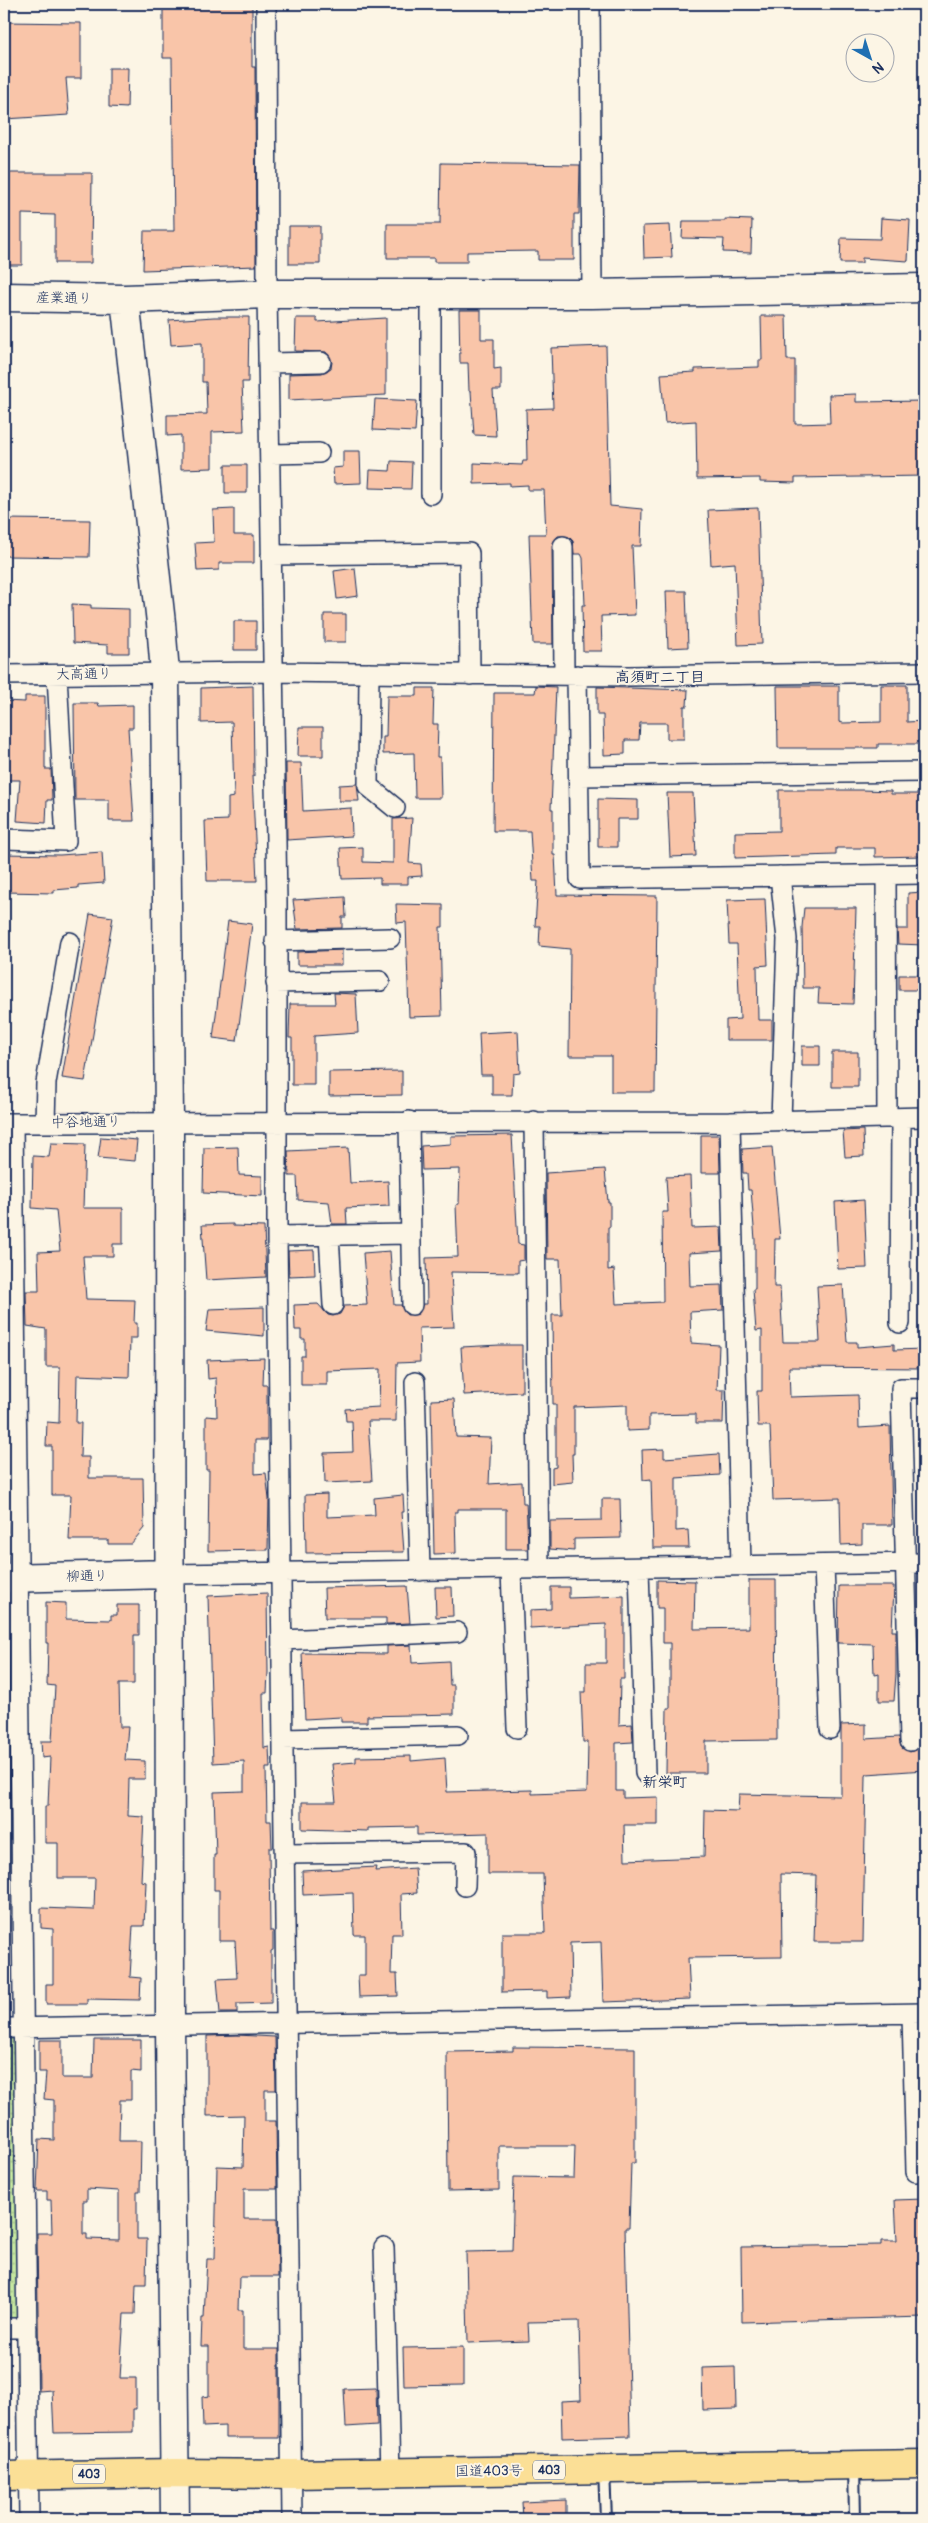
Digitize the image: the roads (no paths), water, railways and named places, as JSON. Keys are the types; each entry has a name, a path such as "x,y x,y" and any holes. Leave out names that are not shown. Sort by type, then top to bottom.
{"highway":[{"name":"国道403号","path":"175,2473 390,2473 924,2464"},
{"name":"403","path":"16,2476 175,2473"}],"street":[{"path":"266,4 267,294 273,672 277,1236 292,2519"},
{"path":"590,4 592,294"},
{"name":"産業通り","path":"4,298 125,299 267,294 592,294 924,288"},
{"path":"431,294 431,494"},
{"path":"125,299 165,673 169,1121 170,2025 175,2519"},
{"path":"268,363 322,362"},
{"path":"270,454 319,453"},
{"path":"563,546 579,776 580,879 924,874"},
{"path":"271,555 469,553 470,675"},
{"name":"大高通り","path":"4,675 273,672 571,675 924,672"},
{"path":"369,673 368,786 394,808"},
{"path":"4,839 66,841 57,675"},
{"path":"579,776 924,772"},
{"path":"886,875 900,1323"},
{"path":"780,876 787,939 781,1120"},
{"path":"275,941 390,938"},
{"path":"45,1122 46,1083 70,942"},
{"path":"276,983 380,981"},
{"name":"中谷地通り","path":"9,1123 169,1121 730,1122 924,1117"},
{"path":"534,1121 539,1569"},
{"path":"408,1122 412,1305"},
{"path":"730,1122 742,1566"},
{"path":"9,1123 12,1731 24,2027 27,2328 16,2476 29,2519"},
{"path":"277,1236 411,1234"},
{"path":"329,1236 333,1305"},
{"path":"414,1382 420,1571"},
{"path":"910,1741 901,1388 924,1388"},
{"path":"170,1574 282,1574 924,1563"},
{"path":"824,1565 830,1729"},
{"path":"639,1568 645,1773"},
{"path":"511,1570 517,1728"},
{"name":"柳通り","path":"11,1578 170,1574"},
{"path":"282,1640 457,1632"},
{"path":"283,1739 458,1735"},
{"path":"285,1854 466,1852 465,1886"},
{"path":"4,2028 918,2014 916,2172"},
{"path":"384,2247 390,2473"},
{"path":"4,2328 27,2328"}],"lane":[{"path":"854,2465 855,2519"},
{"path":"604,2469 606,2519"}],"district":[{"name":"高須町二丁目","path":"660,677"},
{"name":"新栄町","path":"665,1782"}]}
